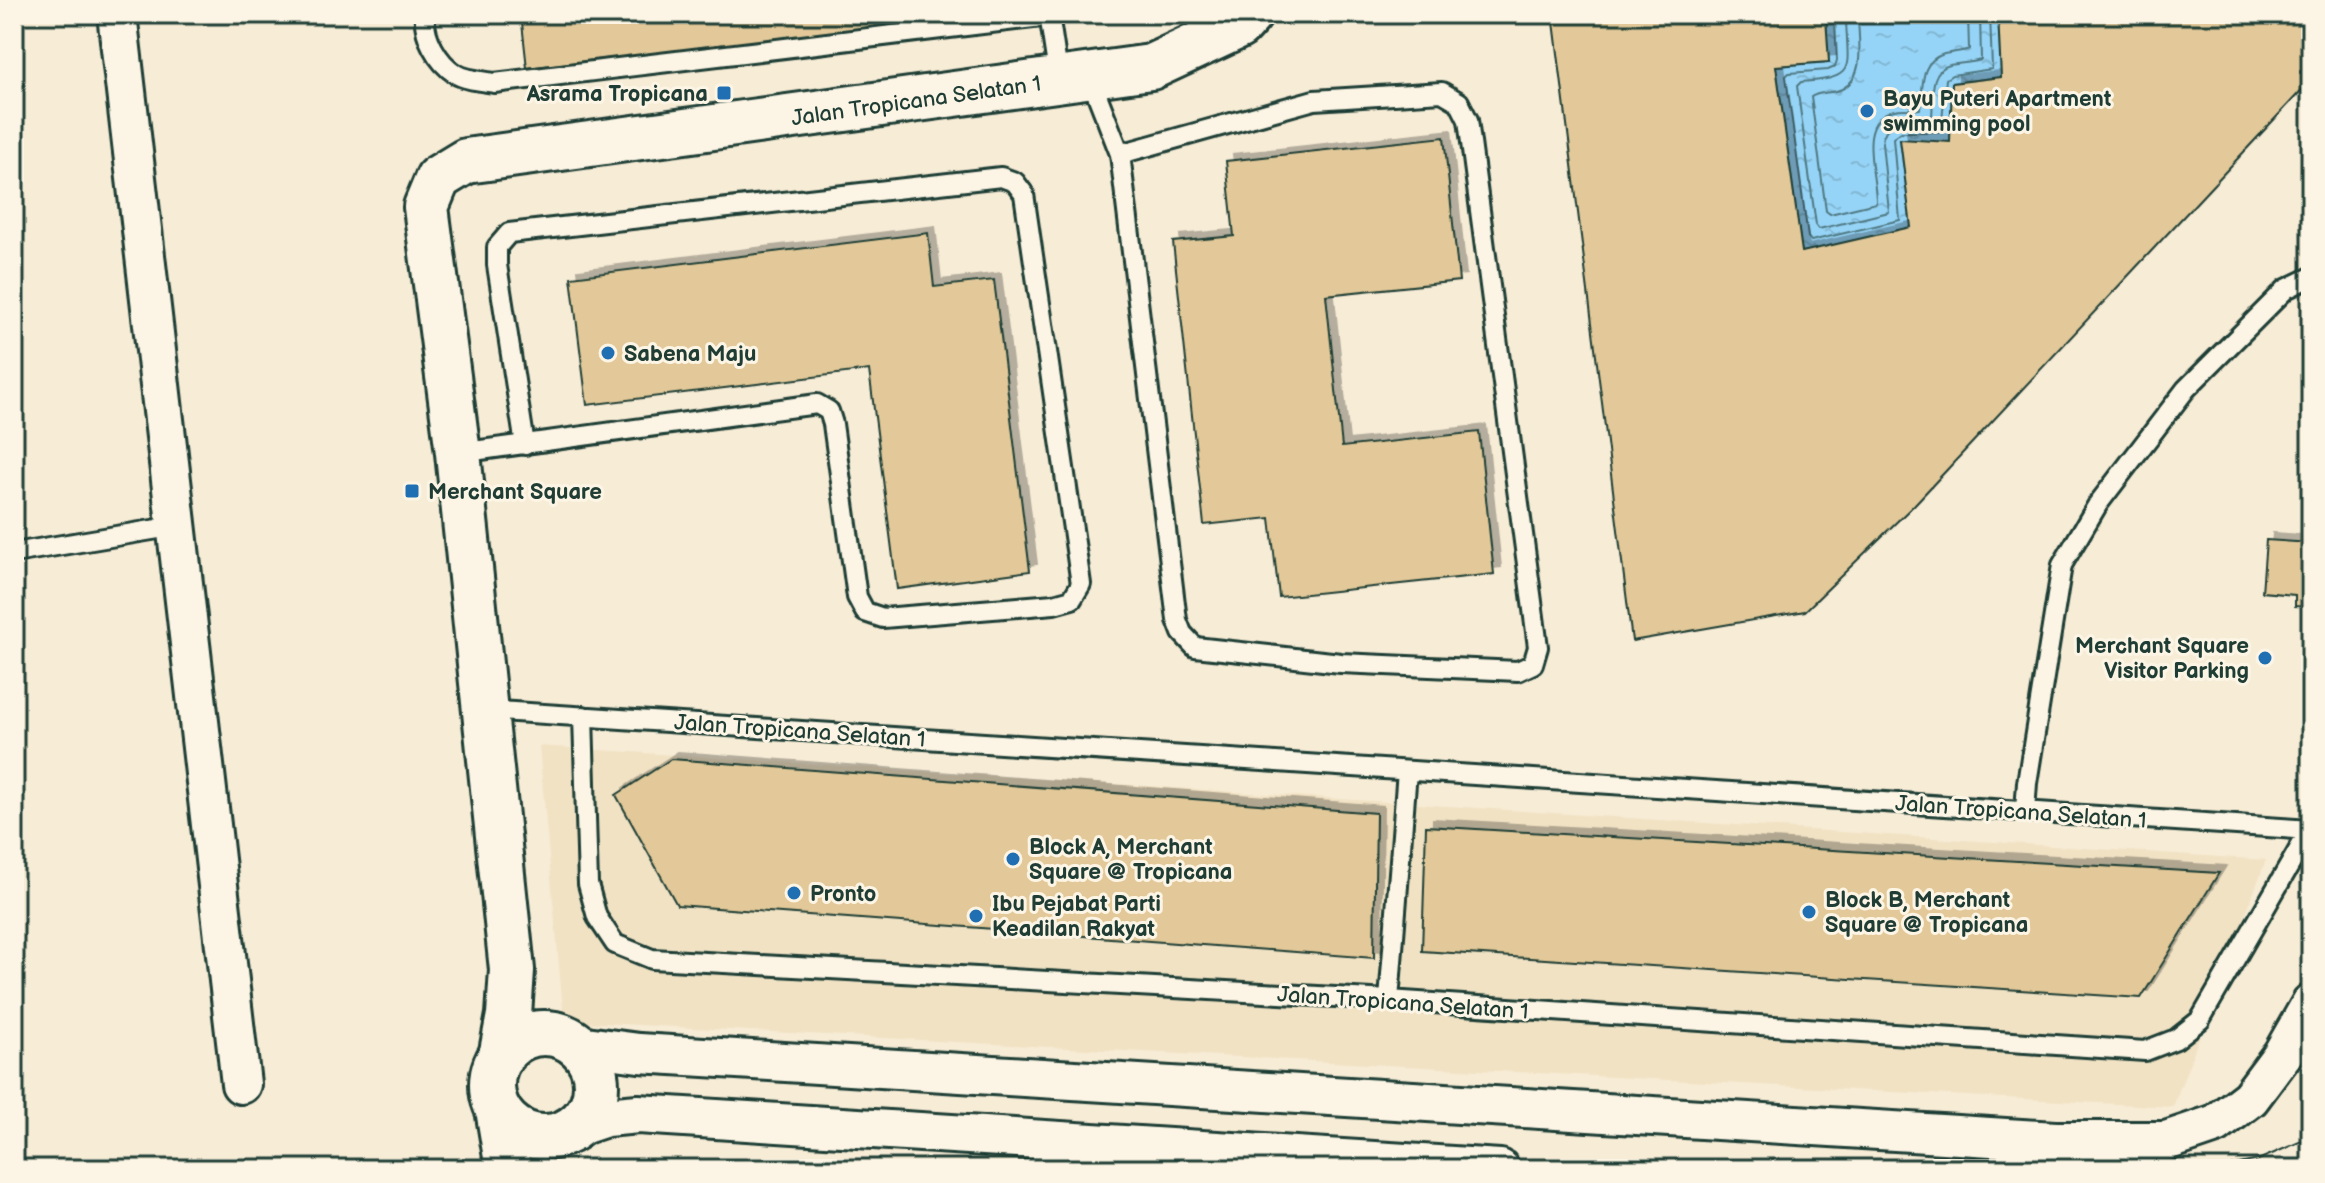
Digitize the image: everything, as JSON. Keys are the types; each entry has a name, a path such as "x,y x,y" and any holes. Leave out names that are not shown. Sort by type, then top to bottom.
{"street":[{"path":"117,14 241,1084"},
{"name":"Jalan Tropicana Selatan 1","path":"512,970 458,453 426,207 438,178 466,161 1151,67 1239,26 1250,14"},
{"path":"512,970 529,1005 588,1057 595,1071 594,1101 566,1143"},
{"path":"508,1169 491,1083 494,1067 502,1052 509,1015 512,970"},
{"path":"502,1052 528,1035 543,1033 655,1054 2009,1139 2103,1155 2166,1141 2216,1124 2250,1098 2282,1055 2311,1004"},
{"path":"499,1115 512,1128 528,1135 566,1143 606,1117 638,1114 1500,1169"}],"lane":[{"path":"425,14 424,21 434,52 457,76 494,83 1050,15 1075,78 1120,154 1177,620 1182,633 1195,647 1341,663 1518,671 1533,664 1538,647 1532,601 1468,120 1459,102 1442,92 1314,100 1120,154"},
{"path":"458,453 525,445 817,404 829,411 833,424 857,597 865,612 883,618 1054,604 1072,599 1081,584 1024,194 1015,182 1001,177 509,233 497,247 497,265 525,445"},
{"path":"2025,811 2062,565 2098,504 2186,389 2286,289 2311,277"},
{"path":"14,553 176,526"},
{"name":"Jalan Tropicana Selatan 1","path":"484,710 583,716 2311,830 2200,1020 2176,1039 2145,1051 1389,1000 652,959 615,944 597,917 588,884 583,716"},
{"path":"1389,1000 1407,771"}],"shaded area":[{"path":"539,746 2266,860 2173,1107 564,1021"}],"water":[{"name":"Bayu Puteri Apartment swimming pool","path":"1858,14 1998,14 2001,77 1952,83 1950,142 1900,140 1911,227 1802,252 1776,66 1829,62 1826,18"}],"building":[{"path":"521,14 917,14 918,23 527,68"},
{"path":"1553,14 1858,14 1826,18 1829,62 1776,66 1802,252 1911,227 1900,139 1950,142 1952,83 2001,77 1998,14 2311,14 2311,80 1914,505 1805,611 1632,641"},
{"path":"1444,137 1459,281 1326,295 1342,447 1479,432 1494,574 1279,597 1270,518 1204,525 1173,242 1234,236 1226,161"},
{"path":"928,233 934,287 994,280 1030,571 897,589 869,370 587,405 571,277"},
{"path":"2266,540 2311,543 2311,607 2295,606 2295,595 2262,592"},
{"name":"Block A, Merchant Square @ Tropicana","path":"671,759 1376,813 1374,958 677,905 616,795"},
{"name":"Block B, Merchant Square @ Tropicana","path":"1426,826 2219,873 2141,998 1422,951"}],"tram line":[{"path":"2216,1169 2258,1160 2311,1137"}],"place":[{"name":"Asrama Tropicana","path":"724,93"},
{"name":"Bayu Puteri Apartment swimming pool","path":"1867,111"},
{"name":"Sabena Maju","path":"608,353"},
{"name":"Merchant Square","path":"412,491"},
{"name":"Merchant Square Visitor Parking","path":"2265,658"},
{"name":"Block A, Merchant Square @ Tropicana","path":"1013,859"},
{"name":"Pronto","path":"794,893"},
{"name":"Block B, Merchant Square @ Tropicana","path":"1809,912"},
{"name":"Ibu Pejabat Parti Keadilan Rakyat","path":"976,916"}]}
